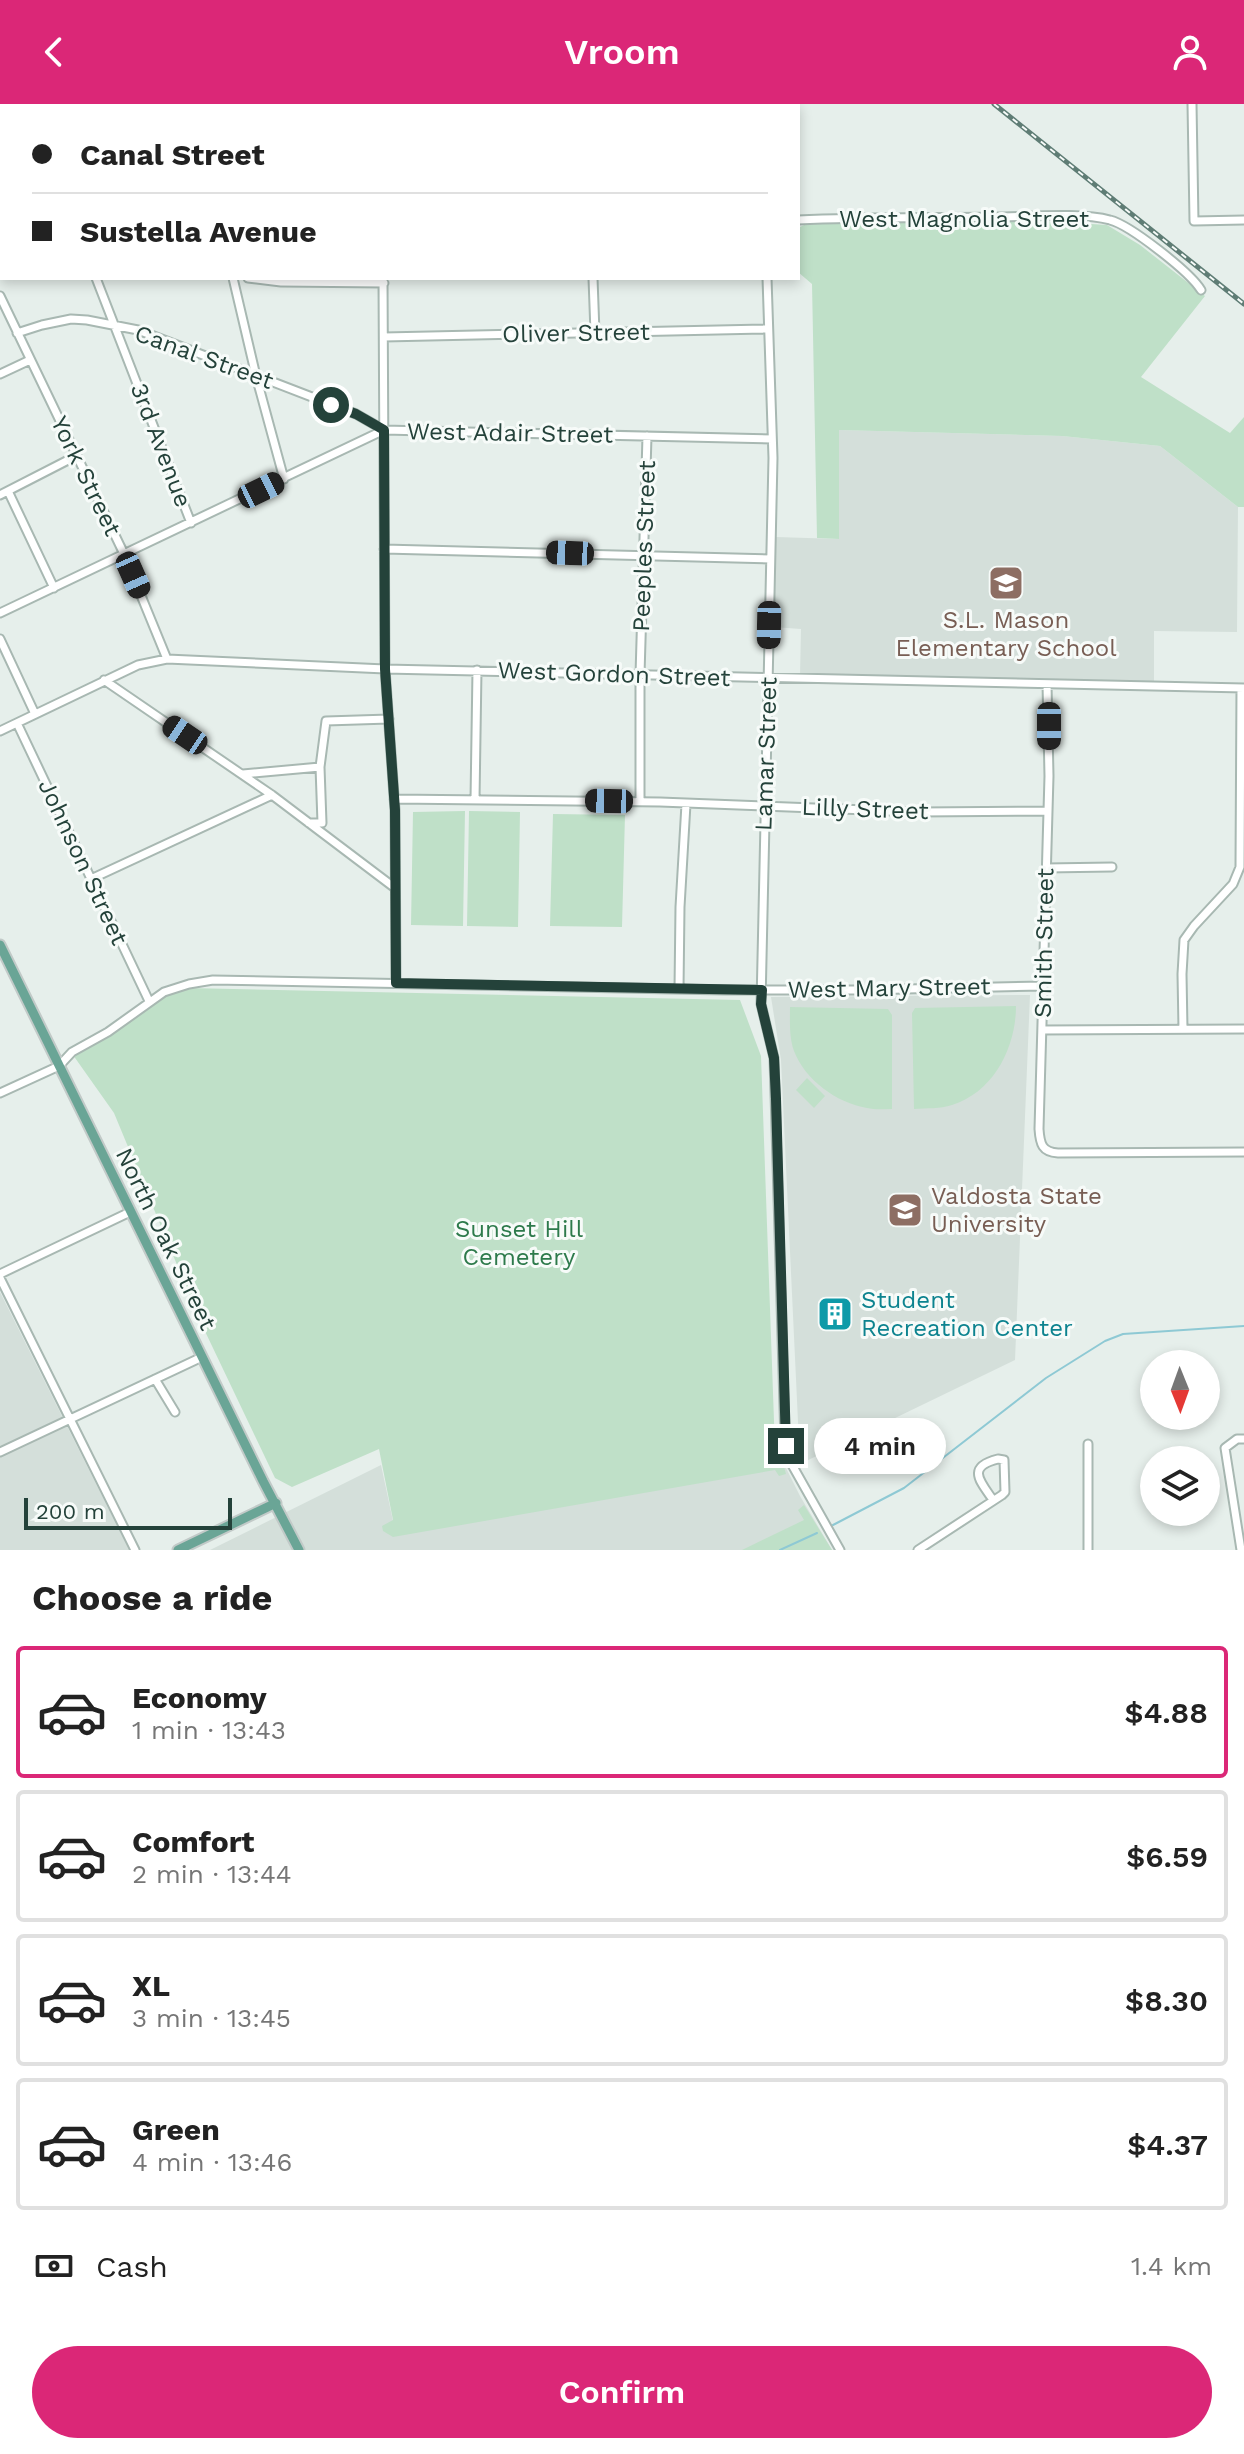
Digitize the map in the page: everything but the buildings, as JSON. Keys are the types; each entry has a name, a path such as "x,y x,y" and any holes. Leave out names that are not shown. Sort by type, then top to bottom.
{"main road":[{"name":"North Oak Street","path":"0,945 299,1550"},
{"path":"178,1550 276,1503"}],"street":[{"path":"1192,104 1194,221 1244,220"},
{"name":"West Magnolia Street","path":"800,220 1109,219 1175,263 1201,290"},
{"name":"3rd Avenue","path":"97,280 191,523"},
{"path":"234,280 284,479"},
{"path":"264,280 384,281 385,669 394,799 396,983"},
{"path":"593,280 595,333"},
{"name":"Lamar Street","path":"767,280 772,439 761,1004 774,1058 786,1446 791,1463 840,1550"},
{"name":"York Street","path":"0,296 124,554 167,659"},
{"name":"Canal Street","path":"17,333 71,319 138,330 356,414 384,430"},
{"name":"Oliver Street","path":"384,337 767,329"},
{"path":"0,374 30,360"},
{"name":"West Adair Street","path":"0,613 384,430 772,439"},
{"name":"Peeples Street","path":"640,801 640,675 647,436"},
{"path":"0,495 76,456"},
{"path":"8,491 54,588"},
{"path":"384,549 770,559"},
{"path":"0,639 35,714"},
{"name":"West Gordon Street","path":"0,731 138,665 167,659 385,669 1242,688"},
{"path":"475,800 477,670"},
{"path":"104,680 272,795 395,888"},
{"name":"Smith Street","path":"1047,684 1048,811 1040,1145 1046,1151 1053,1152 1244,1152"},
{"path":"1183,1029 1184,940 1233,884 1240,867 1242,688"},
{"path":"309,823 322,823 320,767 326,721 389,719"},
{"name":"Johnson Street","path":"17,723 149,1001"},
{"path":"241,774 320,767"},
{"path":"91,879 272,795"},
{"name":"Lilly Street","path":"394,799 640,801 919,812 1048,811"},
{"path":"679,989 686,804"},
{"path":"1046,868 1112,867"},
{"name":"West Mary Street","path":"0,1093 59,1066 72,1052 108,1032 164,992 213,980 762,990 1043,986"},
{"path":"1042,1030 1244,1029"},
{"path":"130,1212 0,1276 135,1550"},
{"path":"0,1452 202,1357"},
{"path":"155,1379 175,1412"},
{"path":"1241,1550 1225,1448 1237,1439 1244,1439"},
{"path":"1088,1444 1088,1550"},
{"path":"918,1550 993,1500 1005,1492 1004,1460 998,1459 980,1468 977,1473 993,1500"}],"shaded area":[{"name":"S.L. Mason Elementary School","path":"839,430 1062,436 1160,446 1238,507 1237,632 1154,631 1154,683 800,676 801,629 773,627 776,537 839,539"},
{"name":"Valdosta State University","path":"1030,995 1015,1360 800,1464 781,1060 771,997"},
{"path":"0,1292 129,1550 0,1550"},
{"path":"783,1462 832,1550 210,1550 381,1465 393,1521"}],"green space":[{"path":"1044,221 1107,225 1140,245 1205,296 1141,377 1230,433 1244,417 1244,507 1238,507 1160,446 1062,436 839,430 839,539 817,538 812,284 800,274 800,227 806,224"},
{"path":"465,811 463,926 411,925 413,812"},
{"path":"469,811 520,812 518,927 467,926"},
{"path":"553,814 625,815 622,927 550,926"},
{"name":"Sunset Hill Cemetery","path":"188,988 740,1000 761,1056 775,1449 786,1474 779,1476 775,1470 393,1537 383,1531 382,1526 393,1520 379,1449 292,1487 275,1478 202,1325 114,1113 73,1055 166,995"},
{"path":"1016,1006 1007,1052 991,1079 967,1099 952,1105 914,1109 912,1013 915,1008"},
{"path":"790,1007 888,1009 892,1015 892,1109 873,1109 844,1101 814,1080 794,1051"},
{"path":"807,1078 825,1096 814,1108 796,1090"},
{"path":"804,1505 832,1550 742,1550 804,1520 798,1510"}],"waterway":[{"path":"833,1525 904,1488 1046,1378 1105,1341 1123,1334 1244,1326"},
{"path":"780,1550 817,1533"}],"railway":[{"path":"994,104 1244,304"}],"place":[{"name":"S.L. Mason Elementary School","path":"1006,583"},
{"name":"Valdosta State University","path":"905,1210"},
{"name":"Student Recreation Center","path":"835,1314"}],"route":[{"path":"331,405 356,414 384,430 385,669 395,810 396,983 762,990 761,1004 774,1058 786,1446"}]}
